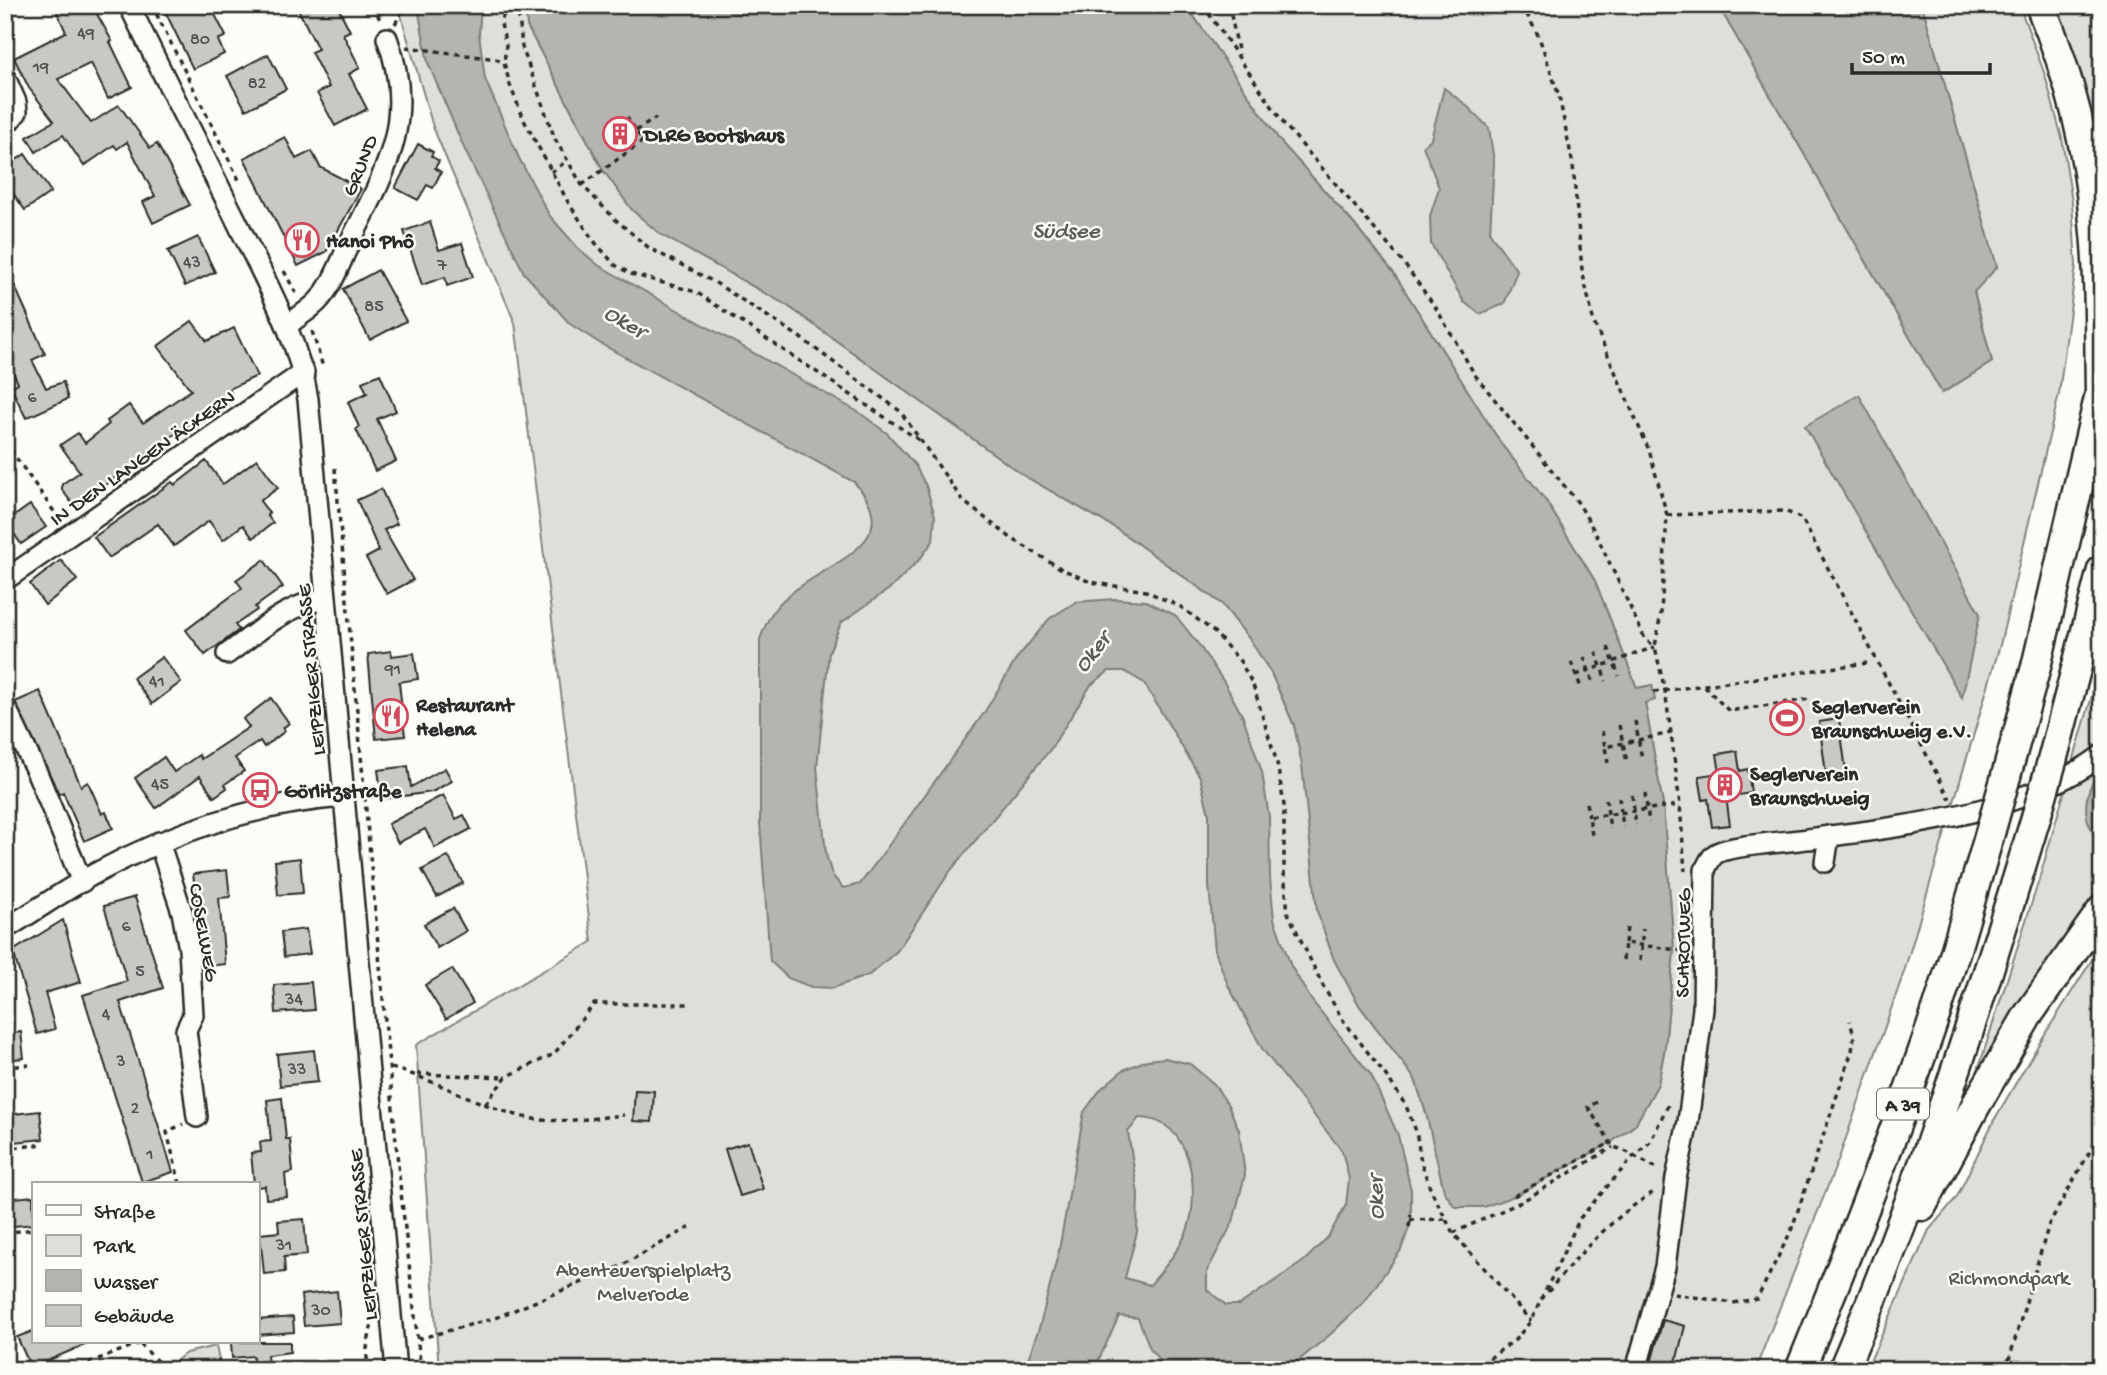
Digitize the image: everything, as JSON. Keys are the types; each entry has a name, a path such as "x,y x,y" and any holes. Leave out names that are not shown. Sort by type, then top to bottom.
{"highway":[{"path":"2040,5 2071,95 2089,178 2097,264 2101,389"},
{"name":"A 39","path":"1800,1370 1837,1279 1938,1007 1990,834 2039,654 2101,389"},
{"name":"A 39","path":"1843,1370 1871,1304 1966,1041 2037,814 2102,570"},
{"path":"1871,1304 1976,1105 2028,1015 2102,910"}],"street":[{"name":"LEIPZIGER STRASSE","path":"129,5 287,326 304,372 396,1370"},
{"name":"GRUND","path":"287,326 320,300 390,159 400,106 397,77 387,38"},
{"path":"5,77 16,102 11,119"},
{"name":"IN DEN LANGEN ÄCKERN","path":"5,580 304,372"},
{"path":"228,654 293,608 326,599"},
{"path":"8,712 38,775 82,882"},
{"name":"SCHROTWEG","path":"1636,1370 1665,1267 1676,1178 1688,1122 1703,1009 1705,870 1709,861 1717,853 1734,848 1959,815 2015,800 2065,777 2102,755"},
{"path":"5,929 82,882 159,842 204,825 260,811 344,797"},
{"path":"1825,862 1829,836"},
{"name":"COSELWEG","path":"159,842 182,912 189,949 193,1015 186,1030 197,1117"}],"path":[{"path":"506,5 502,24 506,46 504,63 525,122 551,172 593,240 615,265 631,274 696,292 920,442"},
{"path":"521,5 522,47 555,139 582,185 616,220 649,248 714,282 798,336 900,411 963,501 1010,538 1060,568 1090,582 1146,591 1181,607 1214,632 1240,661 1253,685 1277,763 1284,805 1284,873 1288,913 1323,986 1343,1020 1406,1106 1416,1130 1421,1163 1430,1188 1453,1233 1531,1321"},
{"path":"1203,5 1284,124 1402,261 1436,308 1475,375 1578,504 1597,536 1645,639 1655,647"},
{"path":"1229,5 1240,59"},
{"path":"1522,5 1539,37 1559,96 1573,165 1582,271 1594,323 1649,450 1667,515 1661,613 1655,647 1671,733 1686,883"},
{"path":"411,47 496,59 504,63"},
{"path":"582,185 643,141 627,117"},
{"path":"636,131 656,118"},
{"path":"551,172 567,161"},
{"path":"5,442 70,534"},
{"path":"1667,515 1785,511 1802,519 1959,815"},
{"path":"1608,647 1619,676"},
{"path":"1576,676 1655,647"},
{"path":"1596,652 1606,681"},
{"path":"1584,657 1594,685"},
{"path":"1571,662 1582,690"},
{"path":"1654,692 1867,663"},
{"path":"1704,685 1729,711 1810,699"},
{"path":"1635,721 1642,759"},
{"path":"1619,725 1627,762"},
{"path":"1602,731 1608,763"},
{"path":"1605,747 1671,733"},
{"path":"1645,793 1649,823"},
{"path":"1632,795 1636,825"},
{"path":"1619,797 1623,827"},
{"path":"1606,799 1610,829"},
{"path":"1586,803 1592,835"},
{"path":"1589,817 1680,805"},
{"path":"1623,960 1626,928"},
{"path":"1640,961 1643,929"},
{"path":"1625,943 1679,950"},
{"path":"1689,952 1690,944"},
{"path":"485,1104 506,1077 554,1054 594,1004 688,1004"},
{"path":"1658,1292 1733,1303 1757,1299 1791,1231 1852,1051 1854,1036 1850,1021"},
{"path":"5,1067 29,1065"},
{"path":"370,1068 390,1068 412,1074 485,1104 529,1118 567,1121 624,1115"},
{"path":"412,1074 506,1077"},
{"path":"1473,1370 1515,1340 1531,1321 1580,1218 1633,1157 1650,1142 1669,1107 1672,1095"},
{"path":"1597,1102 1588,1107 1611,1145"},
{"path":"180,1182 167,1132 197,1117"},
{"path":"2006,1370 2049,1224 2102,1130"},
{"path":"5,1149 44,1144"},
{"path":"1453,1233 1521,1202 1611,1145"},
{"path":"1514,1196 1611,1145 1621,1147 1633,1157 1676,1178"},
{"path":"1545,1296 1569,1265 1609,1225 1643,1198 1676,1178"},
{"path":"1409,1227 1411,1214"},
{"path":"1410,1220 1445,1219"},
{"path":"418,1339 495,1318 593,1278 617,1268 692,1226"},
{"path":"5,1233 32,1229"},
{"path":"70,1370 139,1344"},
{"path":"143,1344 166,1370"}],"green space":[{"name":"Abenteuerspielplatz Melverode","path":"398,5 526,5 527,26 603,170 660,234 788,306 1023,475 1117,529 1222,604 1251,641 1271,673 1294,725 1359,1005 1415,1079 1426,1113 1514,1196 1610,1143 1635,1125 1658,1084 1665,1047 1674,950 1663,805 1645,703 1652,685 1637,688 1595,581 1546,501 1502,445 1393,272 1280,141 1186,5 1718,5 1942,393 1992,362 1974,291 1997,267 1922,5 2019,5 2045,75 2062,138 2072,202 2076,265 2059,394 2000,645 1904,972 1839,1158 1755,1370 439,1370 416,1045 592,942 515,323 433,127"},
{"path":"2048,5 2102,5 2102,194 2083,84"},
{"path":"2102,661 2102,890 2077,921 2017,1011 1981,1072 1978,1070 2039,880"},
{"name":"Richmondpark","path":"2102,944 2102,1370 1866,1370 1929,1230 1957,1197 1993,1122"},
{"path":"216,1346 221,1370 177,1370 172,1364 186,1353"}],"water":[{"name":"Oker","path":"422,5 481,5 479,34 485,79 518,156 549,215 578,248 598,265 860,413 888,434 915,465 926,486 935,516 933,541 920,559 892,587 841,623 829,652 817,767 826,854 832,875 843,888 860,884 984,713 1017,658 1049,619 1076,602 1114,599 1146,601 1175,615 1224,682 1243,717 1262,772 1269,817 1274,919 1291,966 1310,998 1371,1075 1398,1135 1411,1190 1411,1222 1401,1250 1365,1301 1332,1333 1287,1370 1166,1370 1150,1348 1138,1318 1119,1316 1094,1370 1024,1370 1040,1325 1059,1250 1084,1112 1101,1089 1123,1070 1147,1060 1165,1058 1190,1064 1214,1084 1228,1105 1239,1130 1245,1175 1233,1222 1207,1271 1207,1290 1226,1305 1239,1305 1304,1261 1328,1237 1346,1205 1349,1179 1342,1151 1263,1050 1228,985 1215,951 1209,886 1209,815 1200,777 1144,683 1124,671 1109,671 1091,685 1050,750 951,870 897,951 869,975 833,988 811,987 788,978 770,961 760,823 760,639 771,615 783,600 857,549 868,536 873,521 869,503 854,482 601,344 570,324 524,273 464,148 428,63 419,13","holes":["1139,1118 1157,1121 1171,1130 1181,1143 1188,1160 1193,1197 1184,1238 1150,1285 1125,1278 1137,1232 1138,1194 1128,1132"]},
{"name":"Südsee","path":"526,5 1186,5 1280,141 1393,272 1502,445 1546,501 1595,581 1637,688 1652,685 1655,700 1645,703 1663,805 1674,950 1665,1047 1658,1084 1635,1125 1610,1143 1514,1196 1484,1207 1455,1207 1444,1191 1426,1113 1415,1079 1359,1005 1334,960 1317,911 1302,765 1294,725 1271,673 1251,641 1222,604 1117,529 1023,475 788,306 660,234 632,210 603,170 527,26"},
{"path":"1718,5 1922,5 1997,267 1974,292 1992,362 1942,393"},
{"path":"1444,88 1489,128 1494,162 1490,233 1517,271 1504,304 1480,314 1464,302 1431,244 1430,216 1439,188 1423,146 1431,139"},
{"path":"1859,395 1980,614 1962,698 1805,426"},
{"path":"2102,771 2102,837 2097,837 2088,821 2086,803 2091,785"}],"building":[{"path":"54,5 92,5 112,41 110,42 132,87 108,99 91,63 58,79 91,123 119,105 150,148 157,144 190,205 153,223 143,202 155,196 127,142 117,149 114,145 84,166 63,135 36,152 27,137 54,121 29,88 14,58 66,32"},
{"path":"162,5 210,5 226,36 218,40 224,54 193,69"},
{"path":"296,5 337,5 350,31 343,34 360,68 349,74 367,109 335,126 317,93 329,87 311,52 318,49"},
{"path":"268,54 286,89 246,110 227,76"},
{"name":"DLRG Bootshaus","path":"622,120 634,137 618,148 606,132"},
{"path":"285,137 296,159 312,151 320,167 361,189 326,252 298,266 244,158"},
{"path":"418,144 433,152 431,156 439,161 435,168 441,172 433,188 427,185 418,200 395,188"},
{"path":"25,154 51,192 25,210 5,182 5,168"},
{"path":"430,222 439,250 462,243 473,277 447,286 445,277 422,285 404,231"},
{"path":"198,237 215,272 185,286 168,251"},
{"path":"5,264 45,354 32,360 46,388 63,382 68,399 26,418 11,387 18,383 5,355"},
{"path":"378,270 406,321 370,340 343,289"},
{"path":"192,321 207,341 234,328 257,376 229,389 231,393 75,507 62,490 62,484 80,472 60,445 78,433 85,443 109,424 107,421 129,405 143,423 191,390 158,346"},
{"path":"380,374 396,411 377,419 396,461 375,471 356,429 359,427 348,402 367,393 362,382"},
{"path":"257,459 278,488 260,501 273,523 253,538 243,525 223,540 209,521 174,546 158,524 109,558 94,537 172,482 175,485 206,461 223,484"},
{"path":"381,489 397,524 384,530 413,580 387,594 366,558 379,551 357,500"},
{"path":"30,505 46,527 21,544 6,522"},
{"path":"61,560 77,580 45,605 30,584"},
{"path":"264,560 283,587 235,625 239,630 205,655 186,630 242,588 236,580"},
{"path":"391,651 392,656 414,653 418,679 399,682 405,736 376,739 368,654"},
{"path":"162,657 181,682 152,704 133,678"},
{"path":"40,691 81,786 88,782 102,814 106,812 113,828 84,841 63,792 59,794 15,702"},
{"path":"271,698 289,723 283,728 285,731 264,747 260,741 235,758 244,771 225,784 227,788 214,797 200,776 156,808 135,778 164,757 174,772 199,755 201,759 249,727 243,719"},
{"path":"1839,719 1847,778 1827,781 1819,722"},
{"name":"Seglerverein Braunschweig","path":"1737,751 1740,771 1748,769 1751,793 1726,797 1730,825 1712,827 1708,799 1703,800 1699,776 1720,773 1717,754"},
{"path":"408,766 411,787 445,768 452,781 432,792 382,799 378,770"},
{"path":"443,795 456,819 464,815 471,829 435,848 425,829 398,843 388,824"},
{"path":"448,856 463,883 437,897 422,870"},
{"path":"300,858 303,893 278,895 275,861"},
{"path":"227,870 230,897 219,898 225,964 208,966 203,901 197,902 193,874"},
{"path":"135,897 163,988 120,1002 173,1172 142,1182 83,995 127,981 104,906"},
{"path":"453,908 466,931 437,948 424,924"},
{"path":"63,920 81,982 45,993 55,1029 37,1034 13,951"},
{"path":"306,929 310,954 284,957 281,932"},
{"path":"452,969 473,1003 446,1019 425,985"},
{"path":"311,982 314,1010 276,1013 274,985"},
{"path":"21,1032 24,1058 5,1060 5,1033"},
{"path":"314,1050 318,1082 280,1086 277,1054"},
{"path":"635,1090 654,1091 652,1122 633,1121"},
{"path":"282,1098 293,1172 285,1174 287,1197 266,1199 265,1186 259,1187 259,1182 254,1182 251,1153 261,1152 260,1142 271,1141 267,1100"},
{"path":"40,1111 43,1139 5,1143 5,1115"},
{"path":"748,1142 763,1189 740,1196 725,1149"},
{"path":"32,1196 32,1224 5,1227 5,1199"},
{"path":"304,1219 307,1255 284,1257 285,1272 264,1274 260,1234 279,1232 278,1221"},
{"path":"337,1291 340,1323 304,1326 301,1295"},
{"path":"293,1317 294,1332 259,1335 259,1320"},
{"path":"1663,1320 1685,1326 1674,1370 1649,1370"},
{"path":"32,1331 32,1344 86,1344 33,1367 32,1370 17,1337"},
{"path":"290,1342 290,1352 267,1355 268,1365 254,1366 253,1356 232,1358 231,1344"}],"place":[{"name":"DLRG Bootshaus","path":"620,134"},
{"name":"Hanoi Phô","path":"302,240"},
{"name":"Restaurant Helena","path":"391,716"},
{"name":"Seglerverein Braunschweig e.V.","path":"1787,718"},
{"name":"Seglerverein Braunschweig","path":"1725,785"},
{"name":"Görlitzstraße","path":"260,790"}]}
